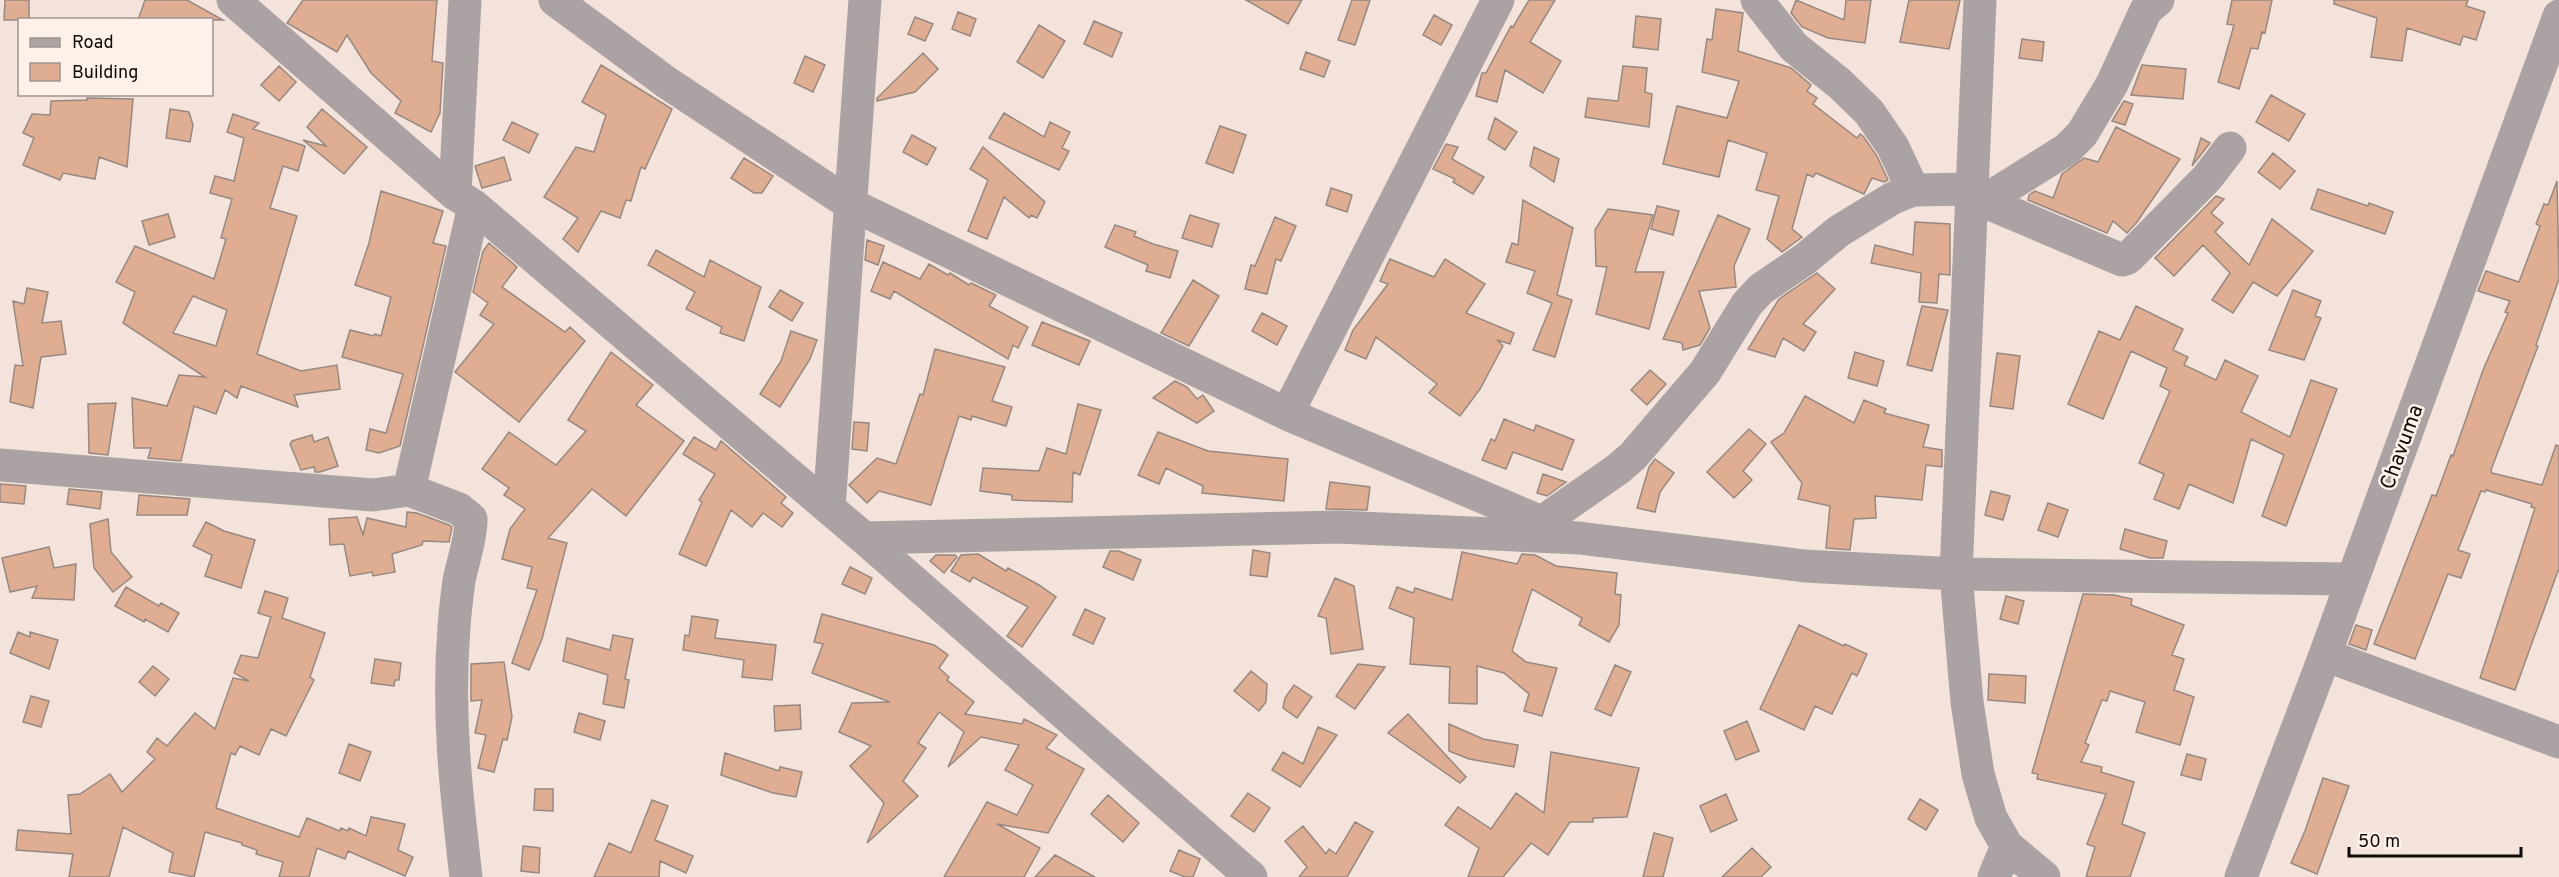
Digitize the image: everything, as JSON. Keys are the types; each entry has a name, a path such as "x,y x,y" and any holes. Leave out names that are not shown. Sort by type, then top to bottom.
{"street":[{"path":"233,0 864,538 1251,877"},
{"path":"409,490 465,200 465,0"},
{"path":"555,0 666,82 850,204 1287,414 1579,538"},
{"path":"829,508 865,0"},
{"path":"1287,414 1498,0"},
{"path":"1757,0 1794,47 1839,83 1869,112 1893,147 1913,190"},
{"path":"1980,0 1975,195 1956,574 1967,702 1978,774 1991,818 2007,846 2044,877"},
{"path":"1975,195 2067,149 2082,134 2112,84 2146,10 2158,0"},
{"name":"Chavuma","path":"2241,877 2325,655 2559,16"},
{"path":"1542,522 1633,456 1705,372 1747,304 1761,289 1805,259 1866,212 1913,190 1975,195 2122,260 2128,258 2207,178 2230,148"},
{"path":"0,465 373,495 409,490 459,508 471,519 471,531 459,581 450,703 452,749 466,877"},
{"path":"864,538 1338,527 1579,538 1805,566 1956,574 2353,579"},
{"path":"2325,655 2559,742"},
{"path":"1994,877 2007,846"}],"building":[{"path":"5,0 29,0 29,18 4,20"},
{"path":"145,0 187,0 223,20 213,20 213,18 139,18"},
{"path":"303,0 437,0 432,61 443,63 440,113 431,132 395,113 401,101 371,73 347,35 337,52 287,23"},
{"path":"1246,0 1302,0 1288,24"},
{"path":"1352,0 1370,0 1355,45 1338,40"},
{"path":"1529,0 1555,0 1530,42 1561,61 1543,93 1505,70 1497,102 1476,96 1482,73 1486,73 1511,26 1513,27"},
{"path":"1796,0 1844,20 1846,0 1871,0 1865,43 1828,38 1802,27 1791,13"},
{"path":"1909,0 1960,0 1949,49 1900,42"},
{"path":"2232,0 2272,0 2265,33 2262,32 2258,49 2251,48 2239,89 2218,82 2234,25 2227,24"},
{"path":"2334,0 2468,0 2466,6 2485,12 2476,40 2463,36 2460,45 2407,28 2402,61 2371,57 2377,18 2334,4"},
{"path":"1716,9 1743,13 1738,51 1791,68 1811,85 1807,91 1817,98 1813,104 1857,138 1860,134 1863,136 1877,156 1888,180 1884,182 1872,178 1864,194 1816,173 1813,177 1807,174 1792,229 1802,237 1782,252 1767,239 1779,196 1756,190 1767,153 1728,140 1719,177 1663,164 1677,106 1727,118 1739,81 1702,72 1707,39 1712,40"},
{"path":"958,12 976,19 970,36 952,29"},
{"path":"1434,15 1452,25 1441,45 1423,35"},
{"path":"1636,16 1661,19 1658,50 1633,47"},
{"path":"915,17 933,24 925,41 908,34"},
{"path":"1094,21 1122,33 1112,57 1084,44"},
{"path":"1039,25 1065,41 1043,78 1017,62"},
{"path":"2022,39 2044,42 2042,61 2019,58"},
{"path":"1306,52 1330,61 1324,77 1300,69"},
{"path":"923,53 938,69 915,92 877,101 877,98"},
{"path":"805,56 825,65 813,92 794,83"},
{"path":"601,65 672,109 645,169 641,167 631,201 626,200 620,218 601,211 578,252 563,239 578,218 544,197 576,147 594,152 606,115 582,102"},
{"path":"2142,65 2186,69 2183,99 2131,95"},
{"path":"279,66 296,82 279,101 261,85"},
{"path":"1623,66 1647,68 1645,92 1652,94 1649,127 1585,117 1588,98 1618,101"},
{"path":"2271,95 2305,114 2289,141 2256,122"},
{"path":"87,98 133,99 127,167 99,157 95,179 63,173 60,180 23,165 34,138 23,133 32,114 50,115 51,101 87,100"},
{"path":"2124,101 2133,104 2125,125 2112,121"},
{"path":"170,109 189,112 193,125 190,142 166,138"},
{"path":"322,109 367,147 344,174 303,140 326,146 307,127"},
{"path":"1004,113 1044,137 1050,122 1070,132 1062,148 1069,151 1059,170 989,138"},
{"path":"233,114 259,123 253,129 305,146 298,171 283,166 270,208 297,216 257,354 301,371 337,365 340,389 294,395 298,407 241,386 237,398 225,390 216,414 194,406 181,461 148,458 151,448 134,448 132,398 167,406 179,375 205,377 123,323 135,292 116,282 135,246 214,279 226,239 221,238 232,199 210,193 215,176 234,181 244,138 227,132","holes":["193,296 227,310 216,346 173,333"]},
{"path":"1495,118 1517,132 1505,150 1488,139"},
{"path":"512,122 538,134 529,153 503,140"},
{"path":"1220,126 1246,135 1233,173 1206,163"},
{"path":"2116,127 2180,159 2127,233 2113,221 2107,233 2028,200 2029,195 2035,191 2053,198 2062,174 2084,158 2098,162"},
{"path":"912,135 936,148 927,165 903,152"},
{"path":"2201,138 2210,143 2192,166"},
{"path":"1446,144 1458,147 1452,159 1484,177 1473,194 1453,182 1455,179 1433,169"},
{"path":"983,147 1045,202 1037,218 1031,215 1029,218 1004,197 987,239 968,231 988,180 970,169"},
{"path":"1534,147 1559,159 1554,182 1530,166"},
{"path":"2273,153 2295,171 2280,189 2258,172"},
{"path":"504,157 511,180 482,188 475,166"},
{"path":"744,158 773,176 762,193 754,193 731,178"},
{"path":"2557,181 2559,279 2536,345 2538,346 2491,470 2492,473 2542,485 2556,445 2559,446 2559,568 2515,690 2480,678 2535,508 2531,507 2532,504 2486,490 2481,491 2458,550 2470,554 2461,578 2448,574 2415,659 2374,644 2432,495 2436,496 2451,455 2453,456 2483,370 2508,313 2505,312 2510,301 2478,291 2486,271 2519,282 2540,226 2536,224 2544,204 2548,205"},
{"path":"1331,188 1352,195 1347,212 1326,205"},
{"path":"2318,189 2393,212 2385,234 2311,209"},
{"path":"381,191 443,211 433,243 446,246 400,446 379,453 366,450 370,429 386,433 403,374 342,357 350,330 381,336 391,297 355,285 369,243"},
{"path":"2216,196 2224,199 2211,213 2223,223 2215,232 2249,265 2272,219 2313,251 2277,296 2253,282 2233,313 2212,300 2230,273 2203,245 2174,276 2155,258"},
{"path":"1523,200 1573,228 1557,295 1572,300 1555,357 1533,350 1552,303 1527,293 1535,271 1506,262 1512,243 1518,245"},
{"path":"1657,206 1679,211 1673,235 1651,229"},
{"path":"1608,209 1653,215 1635,272 1664,272 1649,329 1596,314 1607,267 1596,266 1595,230"},
{"path":"168,214 175,237 149,245 142,221"},
{"path":"1190,215 1219,224 1212,247 1182,238"},
{"path":"1718,215 1750,229 1734,266 1736,287 1699,291 1710,328 1700,345 1683,350 1682,343 1663,339"},
{"path":"1275,217 1296,226 1281,261 1276,259 1267,294 1245,289 1251,265 1255,266"},
{"path":"1915,222 1950,224 1950,275 1939,274 1937,303 1919,302 1921,273 1871,263 1875,245 1913,255"},
{"path":"1115,225 1136,232 1134,236 1153,244 1178,251 1170,278 1146,271 1148,265 1105,247"},
{"path":"867,240 884,246 878,265 865,260"},
{"path":"489,243 517,267 502,287 565,332 570,327 585,341 519,422 455,372 494,324 480,315 488,303 473,292 483,251"},
{"path":"656,250 704,277 710,260 761,287 744,341 720,333 722,327 686,309 695,292 648,265"},
{"path":"1390,259 1434,277 1445,259 1485,284 1466,313 1514,333 1510,344 1497,340 1503,346 1480,389 1460,416 1429,393 1437,384 1376,337 1366,359 1345,350 1353,330 1388,284 1380,281"},
{"path":"883,262 920,279 929,264 969,285 971,283 996,295 989,306 1028,327 1018,348 1013,345 1008,359 894,291 890,299 871,291"},
{"path":"1817,273 1835,289 1803,324 1816,332 1804,351 1783,338 1775,357 1748,349 1779,299"},
{"path":"1193,280 1219,296 1189,346 1161,333"},
{"path":"27,288 48,292 42,323 61,321 66,354 41,357 33,408 10,402 15,365 23,366 13,301 24,304"},
{"path":"780,290 803,303 792,321 769,307"},
{"path":"2293,290 2321,301 2315,316 2321,318 2304,360 2269,350"},
{"path":"1922,306 1948,310 1932,371 1907,365"},
{"path":"2136,306 2183,329 2173,350 2188,357 2184,365 2216,380 2225,360 2258,376 2241,412 2290,437 2311,380 2337,389 2286,526 2262,516 2284,455 2251,439 2233,503 2189,484 2179,509 2154,499 2164,474 2139,463 2170,391 2160,386 2167,368 2131,351 2103,419 2068,404 2099,331 2120,340"},
{"path":"1262,313 1287,326 1277,345 1252,331"},
{"path":"1042,322 1090,341 1079,365 1032,345"},
{"path":"791,331 817,340 810,359 780,407 760,394 781,361"},
{"path":"935,349 1005,367 992,401 1012,407 1006,426 972,416 971,420 959,416 931,505 879,491 867,503 849,485 877,458 896,464 920,394 923,395"},
{"path":"611,352 653,385 636,405 684,441 626,516 592,489 548,538 567,543 542,639 529,670 512,663 537,590 527,588 532,567 502,559 510,529 525,509 504,495 509,488 482,469 509,432 556,465 586,431 568,420"},
{"path":"1855,352 1884,361 1877,386 1848,378"},
{"path":"1997,353 2020,356 2013,409 1990,406"},
{"path":"1650,370 1666,384 1647,405 1631,390"},
{"path":"1175,381 1187,387 1197,399 1203,395 1214,411 1197,423 1153,398"},
{"path":"1805,396 1854,423 1864,400 1886,409 1884,413 1929,425 1923,447 1942,450 1942,467 1926,465 1922,500 1875,496 1876,518 1854,519 1850,550 1826,548 1830,506 1798,499 1802,483 1771,442 1784,433"},
{"path":"116,403 108,455 89,453 88,404"},
{"path":"1078,404 1101,410 1080,475 1073,472 1072,502 1012,500 1012,495 980,491 983,468 1039,471 1047,448 1066,454"},
{"path":"1504,419 1534,431 1536,425 1574,440 1562,470 1513,452 1506,469 1482,460 1491,439 1495,441"},
{"path":"854,422 869,423 867,451 852,449"},
{"path":"1749,429 1766,444 1743,471 1752,480 1734,498 1707,472"},
{"path":"1158,432 1208,451 1288,459 1284,501 1202,493 1203,486 1166,468 1159,484 1138,475"},
{"path":"312,435 314,442 328,437 338,466 320,472 315,472 314,467 301,470 290,444 292,441"},
{"path":"694,437 716,450 721,441 786,497 781,503 793,513 782,527 763,513 752,527 731,510 706,566 679,554 702,502 699,500 715,474 683,454"},
{"path":"1655,459 1674,473 1660,492 1655,512 1637,508 1649,467"},
{"path":"1543,474 1566,482 1547,496 1537,493"},
{"path":"1330,482 1370,487 1367,510 1326,509"},
{"path":"0,484 26,486 24,504 0,502"},
{"path":"69,489 102,492 100,509 67,504"},
{"path":"1991,491 2010,496 2003,520 1985,515"},
{"path":"139,495 190,499 187,515 137,515"},
{"path":"2048,503 2068,510 2058,537 2038,530"},
{"path":"407,512 417,513 452,527 449,542 423,541 422,545 392,554 395,572 373,576 372,572 350,576 344,544 330,545 329,519 357,517 363,535 367,518 406,527"},
{"path":"108,519 111,552 132,577 113,592 94,568 90,524"},
{"path":"206,522 224,531 255,540 241,588 205,576 212,555 193,546"},
{"path":"2125,529 2167,541 2163,558 2150,558 2120,549"},
{"path":"49,547 54,568 76,564 74,600 32,598 37,586 10,592 2,558"},
{"path":"1253,550 1270,553 1267,577 1250,575"},
{"path":"1110,551 1119,551 1141,560 1133,580 1103,567"},
{"path":"1462,552 1517,564 1522,554 1535,555 1556,566 1617,573 1615,594 1621,595 1619,625 1609,642 1579,625 1582,618 1532,589 1512,651 1526,662 1557,668 1542,716 1524,711 1529,694 1504,673 1477,666 1477,704 1449,703 1450,667 1410,664 1414,618 1389,608 1397,587 1413,593 1415,588 1452,600"},
{"path":"978,554 1006,571 1008,568 1039,585 1056,597 1022,647 1007,636 1028,607 973,577 970,582 951,571 961,555"},
{"path":"936,555 955,555 957,557 944,573 930,561"},
{"path":"850,567 872,578 865,594 842,584"},
{"path":"1335,578 1354,586 1363,649 1331,654 1326,618 1318,616"},
{"path":"126,587 159,606 161,603 179,613 168,632 115,606"},
{"path":"265,591 288,598 282,618 325,633 310,677 314,680 286,736 271,729 259,755 240,746 235,755 231,753 216,808 299,837 307,818 340,831 341,828 348,831 349,828 366,836 371,817 405,824 398,850 413,857 405,876 348,851 345,859 317,848 309,877 279,877 283,862 256,854 257,850 242,845 242,843 205,832 194,877 169,872 173,853 123,827 109,877 69,877 73,854 16,850 18,830 71,834 68,795 80,794 110,774 122,792 155,759 147,752 157,738 167,746 195,713 215,729 233,678 249,681 234,673 241,655 258,658 271,617 258,613"},
{"path":"2083,594 2114,595 2132,599 2131,605 2184,625 2172,655 2184,659 2174,690 2194,697 2180,745 2136,732 2145,702 2110,691 2107,701 2102,700 2085,743 2089,745 2081,762 2102,767 2101,772 2134,782 2122,824 2145,833 2130,877 2086,877 2095,847 2087,844 2106,794 2037,779 2038,774 2032,773"},
{"path":"2006,596 2024,601 2018,624 2000,619"},
{"path":"1085,609 1105,618 1093,644 1073,635"},
{"path":"822,614 934,645 948,655 939,668 949,677 947,680 974,702 965,714 1022,724 1024,719 1057,735 1046,748 1084,769 1048,833 997,824 1040,848 1024,877 944,877 987,802 1017,815 1033,785 1005,770 1019,745 981,737 948,767 964,732 939,712 918,743 926,748 903,781 918,796 867,843 884,803 850,766 871,746 839,732 852,703 890,702 812,673 823,644 814,642"},
{"path":"692,616 718,620 715,638 776,645 772,680 742,677 744,660 683,650 685,635 689,636"},
{"path":"1799,625 1867,654 1857,676 1852,673 1832,714 1815,706 1804,730 1760,709"},
{"path":"2356,625 2372,630 2366,650 2349,644"},
{"path":"18,632 30,637 30,632 58,640 49,669 10,653"},
{"path":"613,635 633,639 625,679 629,680 624,708 603,704 608,675 563,661 567,638 610,650"},
{"path":"375,659 401,663 399,680 395,680 394,686 371,683"},
{"path":"504,662 512,717 507,740 503,739 494,772 478,768 486,735 475,733 482,700 471,701 471,664"},
{"path":"1358,664 1385,667 1355,709 1336,696"},
{"path":"1615,665 1631,672 1611,716 1595,709"},
{"path":"153,666 169,679 155,696 139,682"},
{"path":"1251,671 1267,684 1266,702 1259,711 1234,691"},
{"path":"1989,674 2026,676 2025,703 1988,700"},
{"path":"1294,685 1312,697 1297,718 1283,708 1285,698"},
{"path":"31,696 49,701 41,727 23,722"},
{"path":"800,705 801,729 775,731 774,706"},
{"path":"579,713 605,721 600,740 574,732"},
{"path":"1408,714 1466,777 1460,783 1388,733"},
{"path":"1747,721 1759,751 1736,760 1724,731"},
{"path":"1449,724 1483,739 1518,745 1514,767 1469,759 1449,751"},
{"path":"1318,727 1337,735 1300,787 1272,770 1283,752 1303,764"},
{"path":"349,744 371,752 360,781 339,773"},
{"path":"1551,752 1639,768 1627,817 1593,818 1593,822 1570,822 1548,855 1531,843 1503,877 1468,877 1479,848 1445,825 1458,807 1491,829 1516,793 1544,813"},
{"path":"725,753 779,771 780,767 802,772 796,797 773,793 721,775"},
{"path":"2187,754 2206,759 2201,780 2181,775"},
{"path":"2323,778 2349,786 2317,874 2291,863 2305,831"},
{"path":"535,789 553,789 553,811 534,810"},
{"path":"1248,793 1270,808 1254,832 1231,816"},
{"path":"1726,794 1737,820 1711,832 1700,806"},
{"path":"1108,795 1139,823 1123,842 1091,814"},
{"path":"1920,799 1938,810 1926,830 1908,819"},
{"path":"652,800 668,806 655,840 693,856 686,873 660,861 659,877 594,877 609,843 631,853"},
{"path":"1355,822 1373,832 1347,877 1299,877 1307,867 1285,841 1303,826 1326,854 1329,849 1336,854"},
{"path":"1654,833 1673,838 1663,877 1643,877"},
{"path":"523,846 540,848 539,873 521,871"},
{"path":"1752,848 1771,867 1761,877 1722,877"},
{"path":"1179,850 1200,859 1193,877 1185,877 1170,871"},
{"path":"1055,855 1095,877 1035,877"}]}
